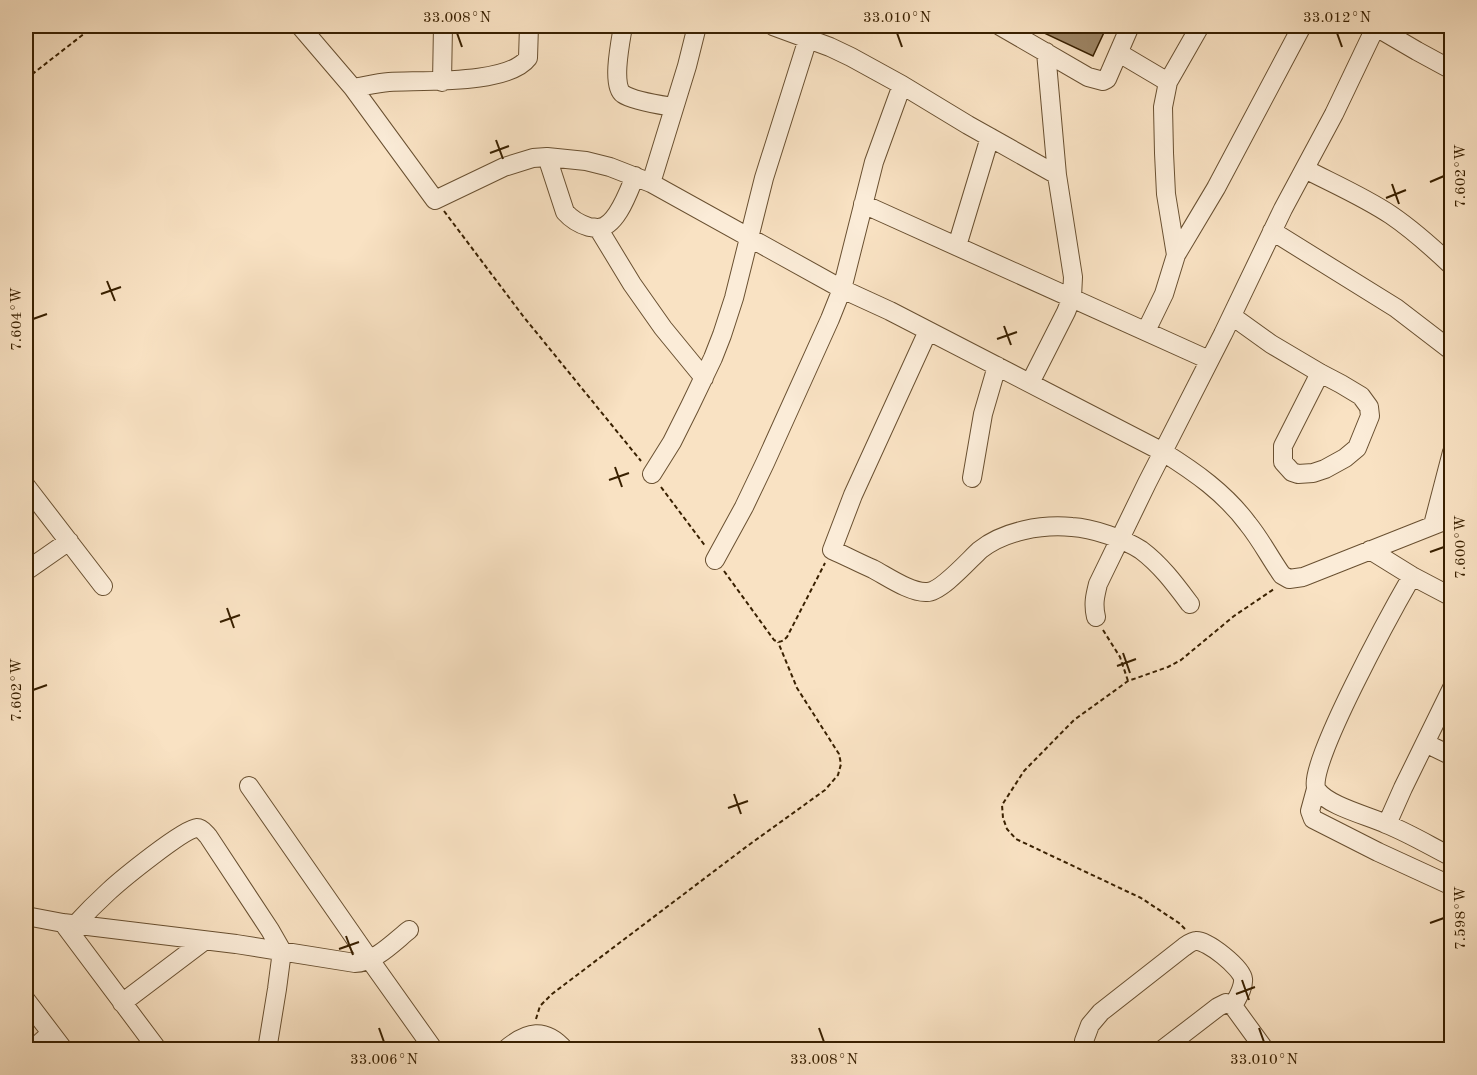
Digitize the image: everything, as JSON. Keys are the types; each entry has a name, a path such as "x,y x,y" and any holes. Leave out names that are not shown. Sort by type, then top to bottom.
{"street":[{"path":"300,26 353,88 435,200 504,167 520,161 547,157 586,161 643,179 842,289 1163,452 1205,479 1226,498 1249,525 1282,574 1289,579 1303,577 1452,518"},
{"path":"442,82 443,26"},
{"path":"353,88 389,82 442,82 501,73 520,66 528,58 529,26"},
{"path":"623,26 617,75 619,90 631,97 674,107"},
{"path":"547,157 565,212 570,218 598,228 607,225 643,179 674,107 697,26"},
{"path":"773,26 810,32 1057,175"},
{"path":"1000,26 1088,77 1103,81 1107,79 1130,26"},
{"path":"1176,255 1166,194 1163,107 1167,82 1200,26"},
{"path":"1146,331 1164,294 1176,255 1216,189 1302,26"},
{"path":"1096,617 1094,597 1098,584 1376,26 1452,70"},
{"path":"652,474 672,442 714,358 734,298 764,178 810,32"},
{"path":"1030,383 1062,322 1072,297 1073,278 1057,175 1046,52"},
{"path":"1119,53 1167,82"},
{"path":"715,560 765,464 842,289 874,162 902,85"},
{"path":"957,246 990,137"},
{"path":"1305,170 1362,198 1392,216 1452,266"},
{"path":"863,204 1209,360"},
{"path":"598,228 632,284 663,328 704,378"},
{"path":"1272,231 1396,308 1452,351"},
{"path":"1232,316 1271,344 1361,396 1369,406 1370,416 1358,448 1352,454 1325,469 1298,474 1292,472 1284,462 1283,446 1320,373"},
{"path":"928,331 853,495 832,550 908,587 925,592 938,589 982,549 995,541 1016,533 1057,526 1074,527 1120,540 1139,549 1172,579 1190,604"},
{"path":"972,478 983,414 997,366"},
{"path":"1433,525 1452,452"},
{"path":"27,491 103,586"},
{"path":"26,571 69,541"},
{"path":"1370,550 1452,597"},
{"path":"1412,576 1380,632 1337,722 1318,766 1316,789 1310,811 1313,819 1452,886"},
{"path":"1388,824 1452,688"},
{"path":"1425,743 1452,756"},
{"path":"249,786 434,1050"},
{"path":"1316,789 1325,798 1388,824 1452,857"},
{"path":"69,924 164,847 189,831 199,829 208,836 282,951 267,1048"},
{"path":"26,916 69,924 282,951 355,963 370,960 409,930"},
{"path":"69,924 122,1003 158,1050"},
{"path":"122,1003 204,941"},
{"path":"1083,1050 1090,1025 1101,1012 1184,948 1197,941 1206,943 1239,970 1243,980 1233,1006"},
{"path":"26,1000 64,1050"},
{"path":"1162,1050 1226,1003 1233,1006 1265,1050"},
{"path":"32,1050 51,1033"},
{"path":"505,1050 522,1038 536,1034 552,1038 565,1050"}],"path":[{"path":"26,79 94,26"},
{"path":"435,200 523,316 652,474 774,640 778,642 797,688 839,754 841,764 838,775 825,790 552,994 540,1006 536,1034"},
{"path":"778,642 787,637 832,550"},
{"path":"1197,941 1179,923 1142,898 1016,839 1007,829 1002,805 1024,771 1074,720 1128,681 1181,660 1234,616 1289,579"},
{"path":"1096,617 1120,657 1128,681"}],"building":[{"path":"1047,26 1107,26 1093,56 1044,33"}]}
